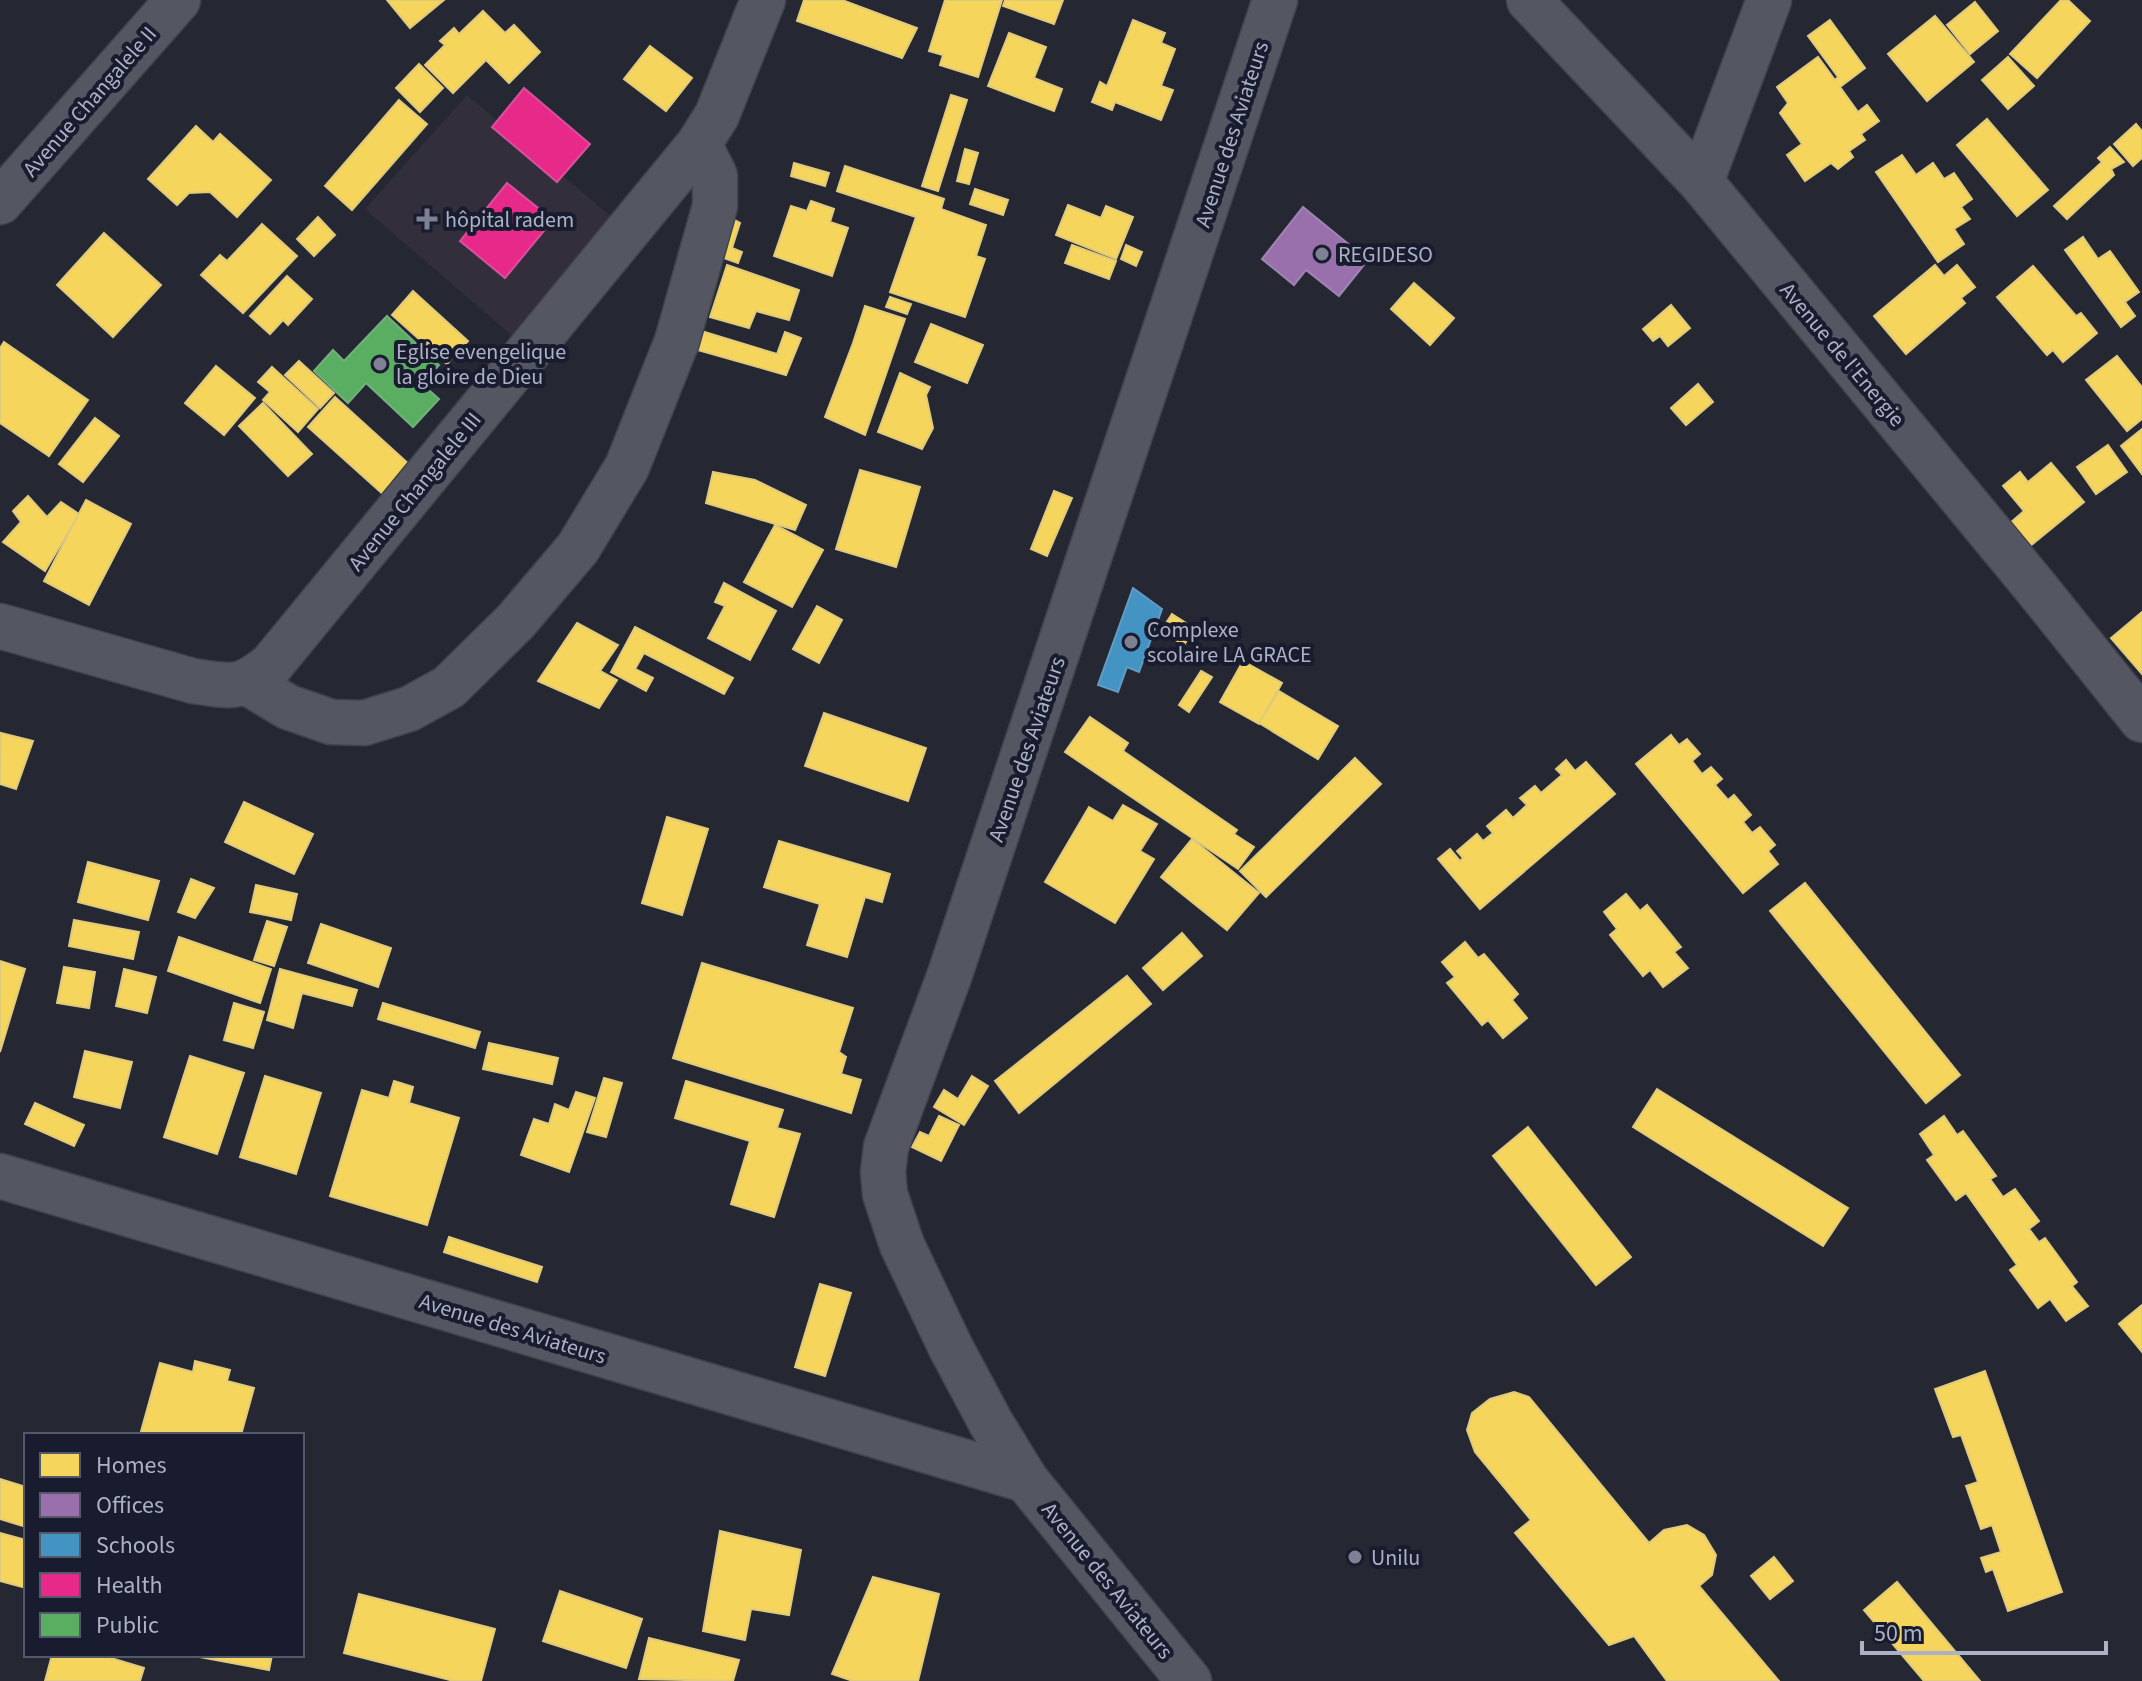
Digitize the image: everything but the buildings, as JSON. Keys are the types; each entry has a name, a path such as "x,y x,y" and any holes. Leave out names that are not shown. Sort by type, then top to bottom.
{"street":[{"name":"Avenue Changalele II","path":"0,202 178,0"},
{"name":"Avenue Changalele III","path":"248,683 271,665 288,645 699,144 717,115 763,0"},
{"name":"Avenue des Aviateurs","path":"1189,1681 1026,1480 970,1387 902,1245 885,1194 883,1172 886,1147 950,974 1275,0"},
{"name":"Avenue de l'Energie","path":"1529,0 1701,182 2028,577 2142,720"},
{"path":"1701,182 1769,0"},
{"path":"0,626 193,681 222,685 248,683 288,707 331,722 364,723 409,709 449,687 516,621 570,559 627,467 677,341 715,206 715,176 699,144"},
{"name":"Avenue des Aviateurs","path":"0,1176 1026,1480"}],"shaded area":[{"name":"hôpital radem","path":"467,95 613,218 518,341 365,209","holes":["507,183 553,220 505,278 460,241"]}],"place":[{"name":"hôpital radem","path":"427,219"},
{"name":"REGIDESO","path":"1322,254"},
{"name":"Eglise evengelique la gloire de Dieu","path":"380,364"},
{"name":"Complexe scolaire LA GRACE","path":"1131,642"},
{"name":"Unilu","path":"1355,1557"}]}
